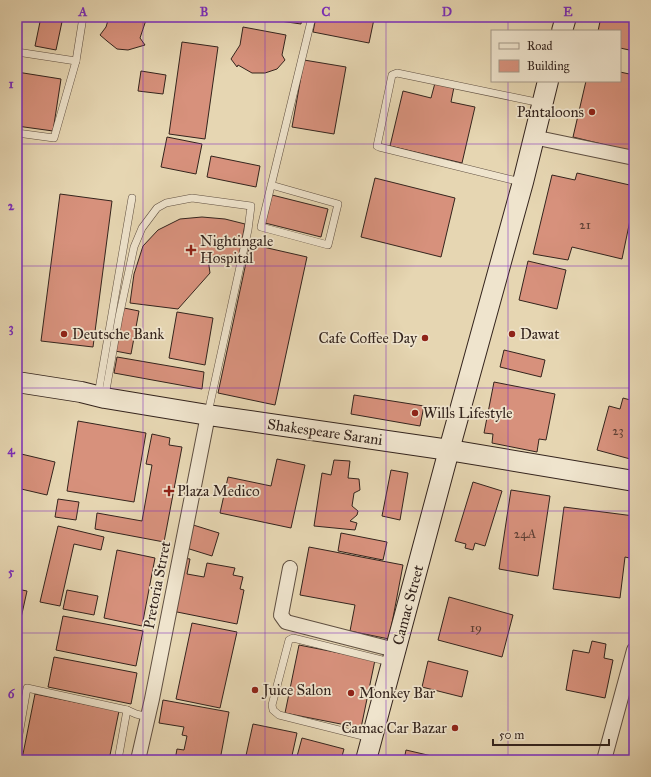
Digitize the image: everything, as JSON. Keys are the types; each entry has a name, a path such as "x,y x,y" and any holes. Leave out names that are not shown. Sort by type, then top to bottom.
{"main road":[{"path":"562,30 566,17"},
{"name":"Camac Street","path":"366,760 523,182 548,82"},
{"name":"Shakespeare Sarani","path":"17,382 82,392 101,398 449,450 634,481"}],"street":[{"path":"533,137 634,158"},
{"name":"Pretoria Strret","path":"138,760 148,717 208,415"},
{"path":"290,568 281,615 286,622 394,656"},
{"path":"604,760 634,650"}],"lane":[{"path":"17,133 54,138 76,61 83,17"},
{"path":"271,185 338,204 328,245 261,227 271,185 312,17"},
{"path":"17,52 76,61"},
{"path":"523,182 379,147 376,144 392,75 397,73 542,103"},
{"path":"101,398 132,198"},
{"path":"101,398 134,247 142,228 157,208 166,203 192,198 251,206 248,230 208,415"},
{"path":"372,738 279,715 273,710 272,705 289,640 293,638 394,656"},
{"path":"17,746 28,688 127,710 148,717"},
{"path":"118,760 127,710"}],"building":[{"path":"41,17 63,17 56,50 35,46"},
{"path":"109,17 147,17 140,38 145,45 128,50 117,49 100,35 106,27"},
{"path":"252,17 302,17 301,24"},
{"path":"316,17 361,17 374,19 369,43 313,32"},
{"path":"601,17 634,17 634,51 621,48 621,30 598,30"},
{"path":"243,27 286,35 282,55 285,60 277,69 265,73 252,73 238,65 237,67 231,59 240,45"},
{"path":"182,42 218,47 205,139 169,134"},
{"path":"304,60 346,67 334,134 292,127"},
{"path":"141,71 166,75 163,94 138,91"},
{"path":"17,72 61,79 53,131 17,126"},
{"path":"621,72 634,75 634,152 573,137 586,82 621,82"},
{"path":"435,83 454,87 451,102 475,107 462,163 390,146 403,91 431,98"},
{"path":"167,137 202,144 196,174 161,167"},
{"path":"211,156 260,166 256,187 207,177"},
{"path":"577,173 634,186 634,201 622,259 572,247 568,260 533,254 552,175 575,180"},
{"path":"375,178 455,198 441,257 361,237"},
{"path":"60,194 112,201 93,347 41,341"},
{"path":"272,195 328,209 321,237 265,223"},
{"path":"202,217 225,219 245,224 238,262 208,259 210,273 178,309 130,303 134,274 143,246 158,230 180,219"},
{"path":"250,244 307,257 275,405 218,393"},
{"path":"528,261 566,270 557,309 519,300"},
{"path":"124,308 139,311 131,354 115,351"},
{"path":"177,312 213,318 205,365 169,358"},
{"path":"504,350 545,360 541,377 500,367"},
{"path":"117,357 204,372 202,389 114,373"},
{"path":"494,382 555,394 546,440 539,439 537,452 492,443 493,434 484,433"},
{"path":"354,395 424,406 420,426 351,414"},
{"path":"623,398 634,401 634,460 597,450 609,406 620,409"},
{"path":"78,421 146,433 134,502 67,491"},
{"path":"152,434 170,438 169,445 182,447 164,542 95,529 97,513 142,521 152,465 146,464"},
{"path":"17,453 55,462 47,495 17,488"},
{"path":"277,459 305,465 291,528 220,513 228,477 271,486"},
{"path":"334,460 350,461 348,478 359,479 360,490 354,493 352,506 358,511 357,515 350,521 357,523 355,530 314,526 322,473 331,475"},
{"path":"391,470 408,473 400,520 382,516"},
{"path":"473,482 502,491 485,546 475,543 473,550 465,548 466,544 455,541"},
{"path":"511,490 550,496 538,576 499,569"},
{"path":"58,499 79,502 76,520 55,517"},
{"path":"564,507 634,516 634,559 625,557 620,598 553,589"},
{"path":"190,524 219,533 212,556 183,547"},
{"path":"58,526 104,537 101,550 74,544 60,606 40,602"},
{"path":"341,533 387,542 383,560 338,551"},
{"path":"309,547 403,565 389,639 350,631 355,605 300,595"},
{"path":"117,550 155,558 142,626 104,618"},
{"path":"183,558 190,559 187,574 204,577 207,563 235,568 233,575 243,577 240,589 244,590 237,624 172,611"},
{"path":"17,589 27,591 17,636"},
{"path":"67,590 98,596 94,615 63,609"},
{"path":"449,597 513,615 502,657 438,640"},
{"path":"63,616 143,631 136,666 56,650"},
{"path":"192,623 237,632 220,708 176,699"},
{"path":"592,641 606,644 604,658 613,660 605,698 566,690 573,650 589,653"},
{"path":"299,645 375,660 361,728 285,713"},
{"path":"54,657 137,673 131,704 48,687"},
{"path":"428,661 468,671 462,697 422,687"},
{"path":"35,694 119,711 109,760 22,759"},
{"path":"163,700 229,712 220,760 175,760 177,749 184,750 187,736 182,735 184,727 159,723"},
{"path":"253,724 297,733 291,760 245,760"},
{"path":"302,738 344,749 341,760 296,760"},
{"path":"406,750 449,760 404,760"}],"place":[{"name":"Pantaloons","path":"592,112"},
{"name":"Nightingale Hospital","path":"191,250"},
{"name":"Deutsche Bank","path":"64,334"},
{"name":"Dawat","path":"512,334"},
{"name":"Cafe Coffee Day","path":"425,338"},
{"name":"Wills Lifestyle","path":"415,413"},
{"name":"Plaza Medico","path":"169,491"},
{"name":"Juice Salon","path":"255,690"},
{"name":"Monkey Bar","path":"351,693"},
{"name":"Camac Car Bazar","path":"455,728"}]}
